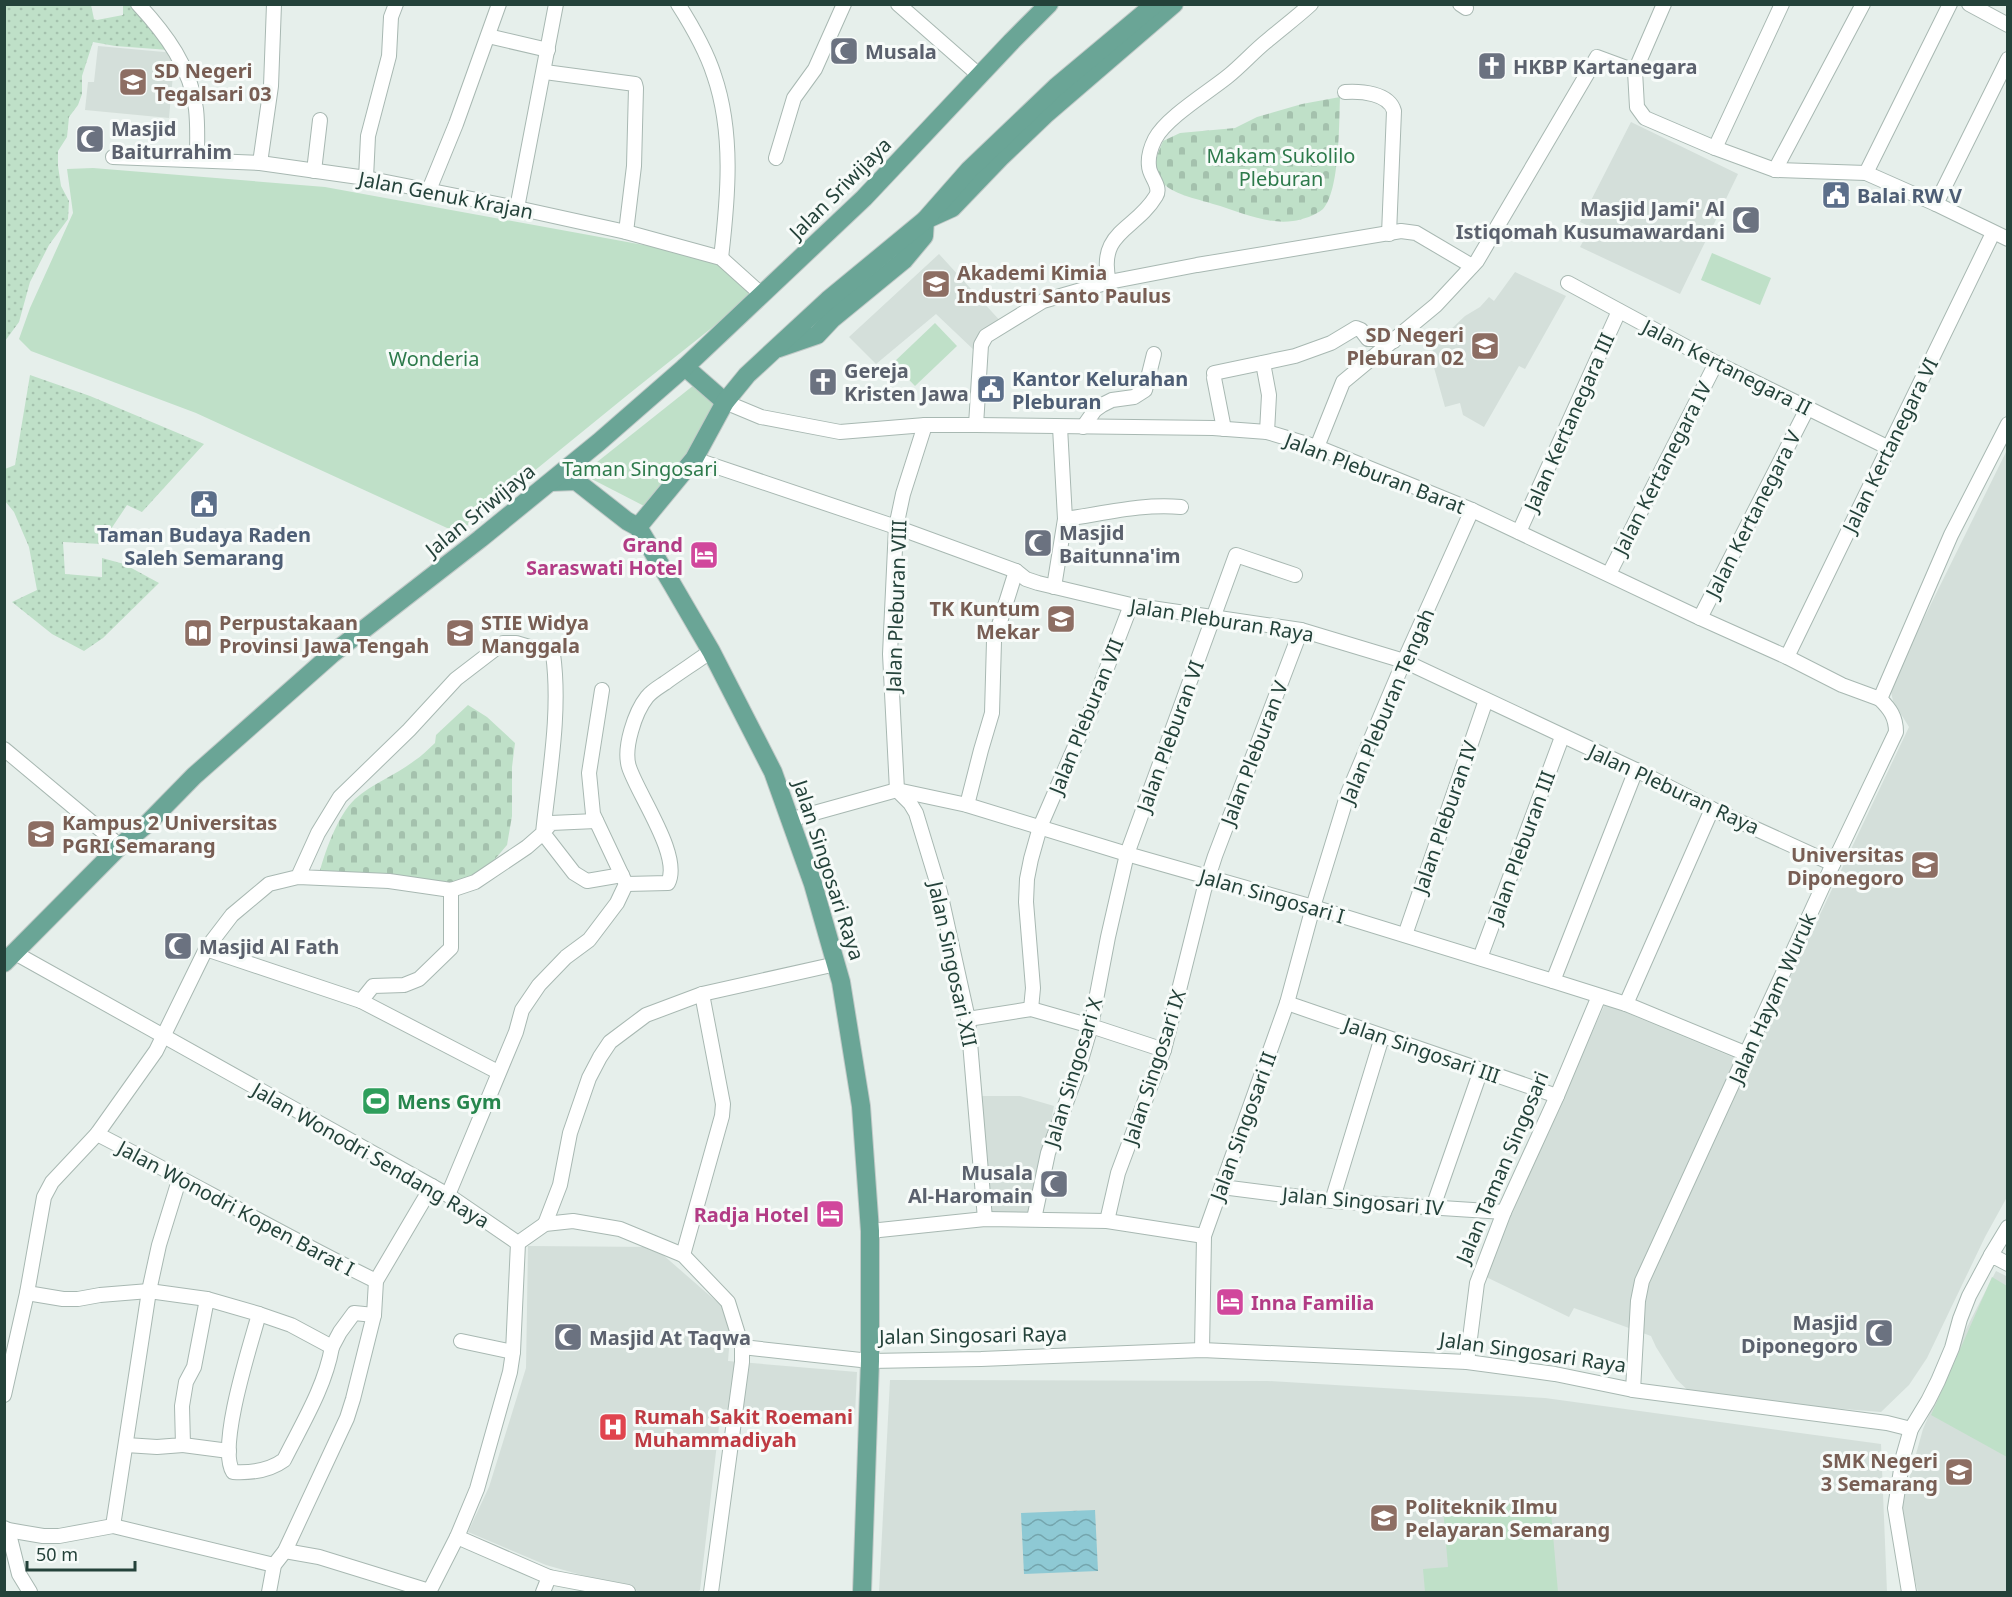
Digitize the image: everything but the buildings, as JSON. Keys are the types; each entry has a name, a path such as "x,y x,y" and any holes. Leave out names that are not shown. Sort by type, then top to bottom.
{"main road":[{"name":"Jalan Sriwijaya","path":"10,958 120,846 147,824 194,776 332,654 551,482 574,473 864,198 1049,4"},
{"path":"638,527 694,459 724,402 747,375 828,300 925,220 969,170 1056,87 1155,4"},
{"path":"925,220 952,208 1000,158 1174,4"},
{"path":"685,367 724,402"},
{"name":"Jalan Singosari Raya","path":"574,473 627,521 638,527 711,651 773,772 813,884 842,982 861,1106 870,1231 870,1361"},
{"path":"862,1593 870,1361"}],"street":[{"path":"138,4 171,44 188,79 196,110 197,160"},
{"path":"260,163 271,86 274,4"},
{"path":"366,178 368,136 389,56 391,17 396,4"},
{"path":"429,190 456,124 499,4"},
{"path":"518,208 556,4"},
{"path":"678,4 692,27 713,72 726,124 727,209 721,258"},
{"path":"776,158 794,98 815,69 844,4"},
{"path":"898,4 980,76"},
{"path":"1109,282 1105,264 1107,251 1157,194 1157,186 1149,166 1149,155 1154,140 1163,127 1230,75 1267,40 1311,4"},
{"path":"1664,4 1635,71 1637,107 1645,118 1715,148 1775,170 1866,173 2007,239"},
{"path":"1715,148 1782,4"},
{"path":"1775,170 1863,4"},
{"path":"1866,173 1950,4"},
{"path":"1969,4 2007,25"},
{"path":"488,36 548,50"},
{"path":"1317,447 1343,382 1436,305 1472,266 1597,57 1635,71"},
{"path":"1936,204 2007,59"},
{"path":"544,72 635,84 634,166 626,232"},
{"path":"1345,92 1361,92 1388,100 1392,104 1394,111 1389,234"},
{"path":"315,171 320,120"},
{"name":"Jalan Genuk Krajan","path":"113,157 260,163 366,178 518,208 626,232 721,258 761,294"},
{"path":"976,425 981,345 986,336 1042,301 1109,282 1197,265 1409,231 1472,266"},
{"name":"Jalan Kertanegara VI","path":"1787,657 1994,232"},
{"name":"Jalan Kertanegara II","path":"1568,283 1716,363 1889,448"},
{"name":"Jalan Kertanegara III","path":"1519,532 1619,311"},
{"path":"1224,429 1214,375 1295,356 1331,343 1356,328 1361,330 1368,339 1394,341"},
{"path":"1083,427 1095,410 1102,405 1112,400 1134,397 1145,390 1154,354"},
{"path":"1263,363 1269,395 1267,432"},
{"name":"Jalan Kertanegara IV","path":"1608,574 1716,363"},
{"name":"Jalan Pleburan Barat","path":"724,402 761,417 840,432 925,425 1224,429 1267,432 1317,447 1472,510 1842,685 1880,699"},
{"name":"Jalan Kertanegara V","path":"1700,618 1807,409"},
{"path":"1880,699 1951,535 2007,423"},
{"name":"Jalan Pleburan VIII","path":"897,790 890,654 896,527 903,494 925,425"},
{"path":"1054,587 1065,519 1060,427"},
{"name":"Jalan Pleburan Raya","path":"694,459 896,527 1016,571 1026,579 1054,587 1131,605 1300,630 1404,661 1833,864"},
{"path":"1065,519 1168,505 1182,507"},
{"name":"Jalan Pleburan Tengah","path":"1313,907 1348,793 1472,510"},
{"name":"Jalan Pleburan VI","path":"1127,854 1236,555 1295,575"},
{"path":"968,805 992,713 994,641 1016,571"},
{"name":"Jalan Pleburan VII","path":"1031,1010 1033,988 1026,902 1027,879 1040,827 1092,707 1131,605"},
{"name":"Jalan Pleburan V","path":"1208,878 1300,630"},
{"path":"298,877 318,833 340,796 409,730 456,679 503,644 516,643 553,654 556,676 543,833 574,873 587,881 624,879 668,883 671,877 668,850 628,765 632,726 648,695 711,651"},
{"path":"448,1195 516,1032 522,1010 539,985 566,957 588,940 610,914 624,879 593,814 589,773 602,690"},
{"name":"Jalan Hayam Wuruk","path":"1633,1389 1638,1301 1642,1281 1896,732 1896,723 1890,709 1880,699"},
{"name":"Jalan Pleburan IV","path":"1405,935 1486,700"},
{"name":"Jalan Pleburan III","path":"1480,958 1562,737"},
{"path":"4,749 120,846"},
{"path":"1553,981 1636,770"},
{"name":"Jalan Singosari I","path":"789,819 897,790 968,805 1208,878 1313,907 1626,1004 1747,1054"},
{"name":"Jalan Singosari XII","path":"897,790 910,802 916,813 937,881 968,1019 985,1219"},
{"path":"1626,1004 1712,808"},
{"path":"4,1395 27,1293 44,1197 52,1182 97,1134 156,1052 206,948 232,915 269,885 298,877 389,881 451,890 475,882 527,847 551,823 596,821"},
{"name":"Jalan Singosari X","path":"1034,1219 1048,1153 1091,1026 1127,854"},
{"name":"Jalan Singosari IX","path":"1107,1221 1118,1173 1164,1050 1208,878"},
{"path":"361,1001 373,986 404,985 419,979 451,948 451,890"},
{"name":"Jalan Singosari II","path":"1202,1350 1204,1236 1287,1004 1313,907"},
{"path":"206,948 361,1001 498,1072"},
{"name":"Jalan Wonodri Sendang Raya","path":"10,958 163,1037 432,1186 518,1243"},
{"path":"545,1224 560,1185 570,1133 590,1078 610,1042 646,1015 702,994 836,964"},
{"path":"683,1255 722,1116 722,1095 702,994"},
{"name":"Jalan Taman Singosari","path":"1467,1362 1477,1283 1504,1212 1557,1096 1599,996"},
{"name":"Jalan Singosari III","path":"1287,1004 1557,1096"},
{"path":"968,1019 1031,1010 1091,1026 1164,1050"},
{"path":"1332,1201 1382,1037"},
{"path":"1433,1207 1481,1070"},
{"name":"Jalan Wonodri Kopen Barat I","path":"97,1134 300,1244 376,1281"},
{"path":"113,1526 149,1291 159,1245 180,1177"},
{"path":"269,1593 274,1565 285,1551 347,1418 374,1316 376,1281 432,1186"},
{"name":"Jalan Singosari IV","path":"1222,1187 1332,1201 1504,1212"},
{"path":"870,1231 985,1219 1034,1219 1107,1221 1204,1236"},
{"path":"285,1551 319,1557 429,1592 457,1537 477,1489 510,1372 518,1243 545,1224 573,1221 620,1229 683,1255 728,1302 742,1347 742,1362 711,1593"},
{"path":"1908,1593 1895,1509 1903,1457 1911,1429 1918,1414 1928,1401 1952,1348 1963,1311 2007,1227"},
{"path":"1991,1255 2007,1264"},
{"path":"27,1293 78,1299 149,1291 207,1299 291,1324 332,1347"},
{"path":"183,1445 182,1406 186,1382 194,1367 207,1299"},
{"path":"259,1314 233,1408 229,1451 230,1468 233,1472 267,1470 284,1460 323,1381 329,1367 332,1347 340,1332 354,1313 374,1316"},
{"path":"461,1341 513,1352"},
{"path":"742,1347 870,1361"},
{"name":"Jalan Singosari Raya","path":"870,1361 1202,1350 1467,1362 1555,1374 1633,1389 1911,1429"},
{"path":"126,1445 157,1447 183,1445 229,1451"},
{"path":"30,1593 19,1574 6,1529 43,1536 59,1536 113,1526 274,1565"},
{"path":"457,1537 549,1577 624,1592"},
{"path":"543,1593 549,1577"}],"shaded area":[{"name":"SD Negeri Tegalsari 03","path":"98,46 175,53 169,118 85,110 88,82 94,82"},
{"path":"1631,122 1738,174 1680,294 1580,247 1591,227 1580,222"},
{"name":"Akademi Kimia Industri Santo Paulus","path":"939,254 1003,324 975,351 936,314 876,364 849,337"},
{"name":"SD Negeri Pleburan 02","path":"1515,272 1566,296 1525,369 1519,366 1484,427 1463,415 1460,403 1445,407 1431,357 1434,355 1429,337 1449,331 1489,297 1494,301"},
{"name":"Universitas Diponegoro","path":"2007,450 2007,1197 1985,1237 1927,1358 1909,1385 1881,1412 1695,1397 1676,1379 1651,1336 1574,1308 1569,1317 1482,1275 1605,1004 1749,1064 1909,727 1893,701 1890,687"},
{"path":"979,1096 1020,1096 1054,1106 1033,1214 988,1214"},
{"name":"Rumah Sakit Roemani Muhammadiyah","path":"528,1246 654,1247 725,1309 730,1337 728,1361 857,1372 855,1415 721,1409 700,1590 697,1592 641,1592 546,1565 468,1532 489,1487 526,1368"},
{"name":"SMK Negeri 3 Semarang","path":"1996,1271 2008,1277 2007,1592 1918,1592 1899,1515 1923,1429 1965,1331"},
{"name":"Politeknik Ilmu Pelayaran Semarang","path":"890,1380 1268,1381 1545,1398 1881,1444 1887,1592 879,1592"}],"green space":[{"path":"5,5 91,5 94,19 97,20 123,15 123,5 131,5 169,50 93,42 82,76 82,94 78,105 69,117 67,137 58,151 61,186 69,201 68,219 49,245 30,282 19,322 5,341"},
{"name":"Makam Sukolilo Pleburan","path":"1340,97 1338,156 1333,187 1323,209 1313,215 1283,222 1263,219 1177,192 1165,185 1157,175 1156,160 1163,141 1180,133 1235,128 1257,117 1302,104"},
{"name":"Wonderia","path":"93,168 325,187 715,258 753,295 458,533 196,413 31,351 19,339 30,308 73,213 67,169"},
{"path":"1712,253 1771,278 1760,305 1701,280"},
{"path":"935,323 957,346 915,386 893,363"},
{"path":"30,375 90,396 204,444 142,512 127,505 101,544 63,542 65,574 102,577 102,558 124,564 159,583 103,638 84,651 52,634 12,602 37,590 29,547 14,512 5,501 5,469 15,465"},
{"name":"Taman Singosari","path":"694,385 717,408 689,459 646,507 582,474"},
{"path":"468,705 487,717 515,743 512,767 512,816 507,845 490,865 463,883 425,890 318,878 332,836 348,806 362,793 422,755 435,743 436,735"},
{"path":"1992,1277 2007,1286 2007,1457 1931,1415"},
{"path":"1534,1501 1536,1514 1551,1512 1558,1592 1425,1592 1423,1569 1448,1567 1443,1508"}],"water":[{"path":"1095,1510 1098,1571 1024,1574 1021,1513"}],"place":[{"name":"Musala","path":"844,51"},
{"name":"HKBP Kartanegara","path":"1492,66"},
{"name":"SD Negeri Tegalsari 03","path":"133,82"},
{"name":"Masjid Baiturrahim","path":"90,139"},
{"name":"Balai RW V","path":"1836,195"},
{"name":"Masjid Jami' Al Istiqomah Kusumawardani","path":"1746,220"},
{"name":"Akademi Kimia Industri Santo Paulus","path":"936,284"},
{"name":"SD Negeri Pleburan 02","path":"1485,346"},
{"name":"Gereja Kristen Jawa","path":"823,382"},
{"name":"Kantor Kelurahan Pleburan","path":"991,389"},
{"name":"Taman Budaya Raden Saleh Semarang","path":"204,504"},
{"name":"Masjid Baitunna'im","path":"1038,543"},
{"name":"Grand Saraswati Hotel","path":"704,555"},
{"name":"TK Kuntum Mekar","path":"1061,619"},
{"name":"Perpustakaan Provinsi Jawa Tengah","path":"198,633"},
{"name":"STIE Widya Manggala","path":"460,633"},
{"name":"Kampus 2 Universitas PGRI Semarang","path":"41,834"},
{"name":"Universitas Diponegoro","path":"1925,865"},
{"name":"Masjid Al Fath","path":"178,946"},
{"name":"Mens Gym","path":"376,1101"},
{"name":"Musala Al-Haromain","path":"1054,1184"},
{"name":"Radja Hotel","path":"830,1214"},
{"name":"Inna Familia","path":"1230,1302"},
{"name":"Masjid Diponegoro","path":"1879,1333"},
{"name":"Masjid At Taqwa","path":"568,1337"},
{"name":"Rumah Sakit Roemani Muhammadiyah","path":"613,1427"},
{"name":"SMK Negeri 3 Semarang","path":"1959,1472"},
{"name":"Politeknik Ilmu Pelayaran Semarang","path":"1384,1518"}]}
